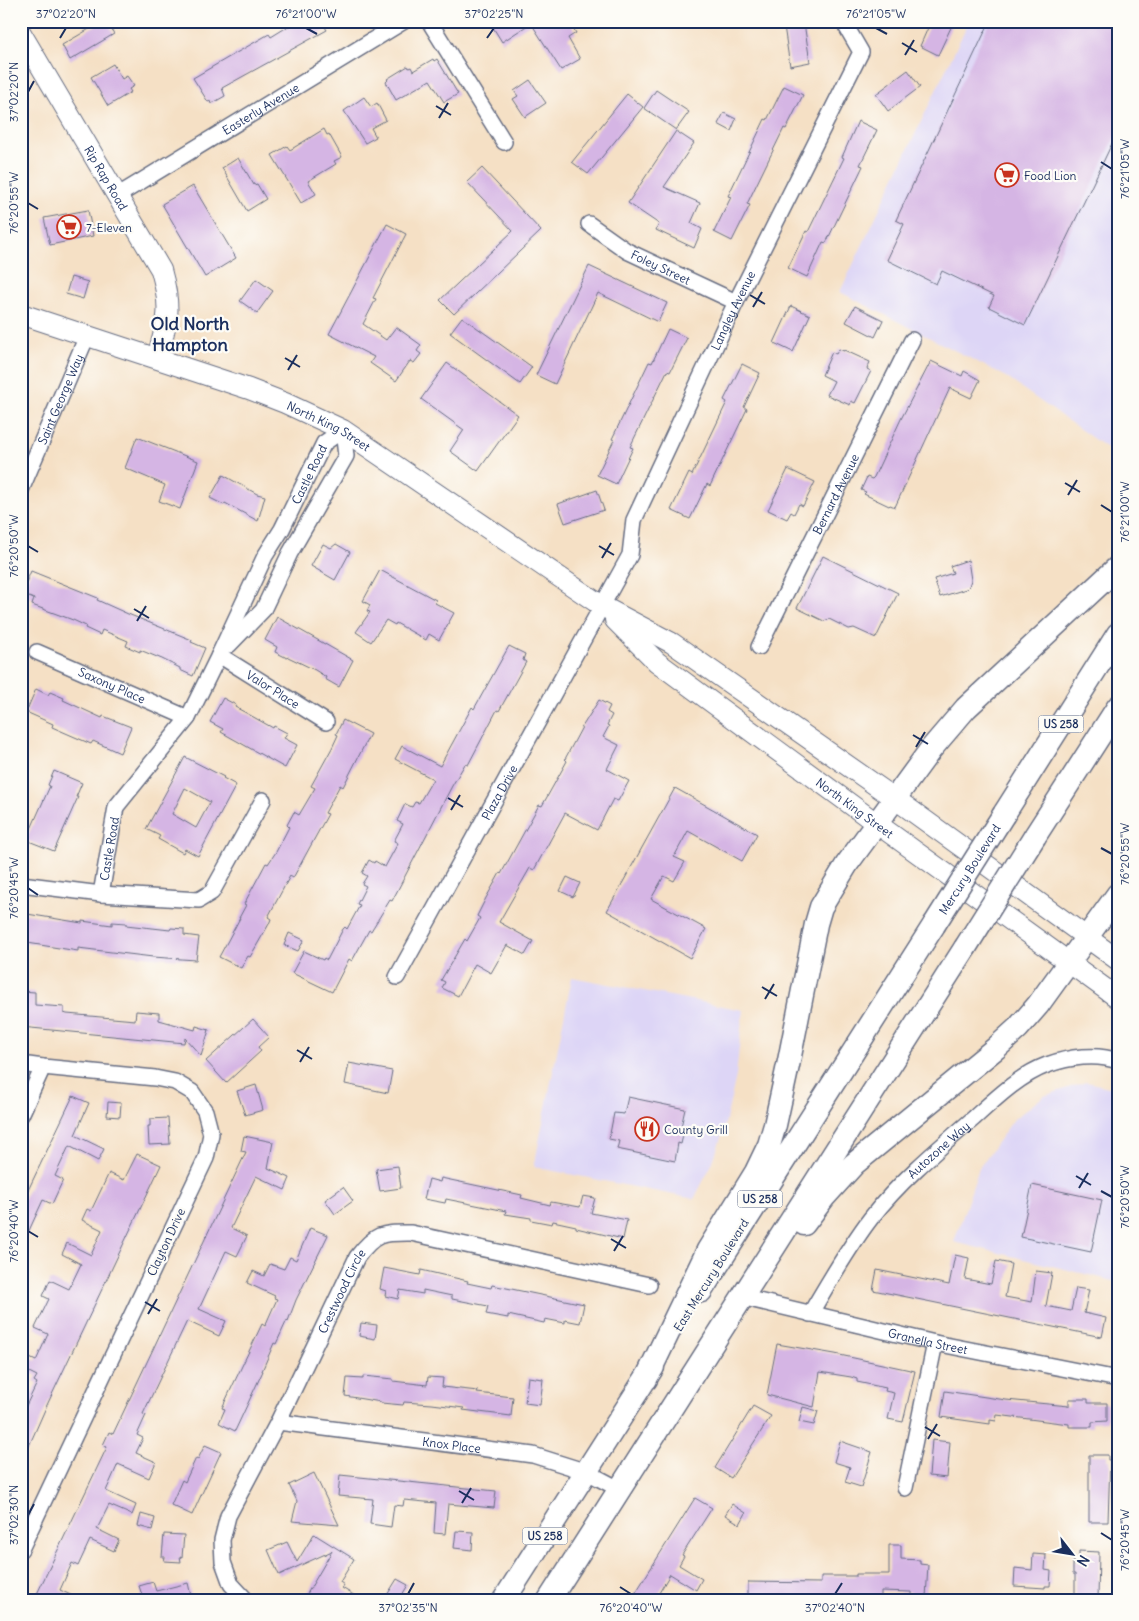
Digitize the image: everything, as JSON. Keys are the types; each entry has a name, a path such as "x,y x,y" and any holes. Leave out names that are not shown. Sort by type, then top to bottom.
{"main road":[{"name":"Rip Rap Road","path":"21,33 161,270 169,304 168,318 157,358"},
{"name":"North King Street","path":"21,314 157,358 285,403 343,430 602,606 672,643 894,798 1118,960"},
{"path":"646,1379 708,1250 762,1161 775,1125 816,924 821,907 832,887 894,798 931,749 966,708 1118,567"},
{"name":"North King Street","path":"602,606 657,662 1118,998"},
{"name":"Mercury Boulevard","path":"934,925 1118,634"},
{"name":"US 258","path":"549,1600 1118,707"},
{"path":"742,1297 810,1217 825,1196 854,1164 1018,1028 1038,1005 1118,894"},
{"name":"East Mercury Boulevard","path":"504,1600 934,925"}],"street":[{"name":"Easterly Avenue","path":"117,196 404,21"},
{"path":"430,21 504,142"},
{"name":"Langley Avenue","path":"602,606 630,555 634,520 736,302 861,52 843,21"},
{"name":"Foley Street","path":"589,224 627,251 736,302"},
{"name":"Saint George Way","path":"21,490 88,336"},
{"name":"Bernard Avenue","path":"758,647 912,340"},
{"name":"Castle Road","path":"101,894 116,807 188,718 265,556 282,529 324,443 343,430 346,456 290,552 263,610 219,655"},
{"name":"Plaza Drive","path":"396,977 602,606"},
{"name":"Saxony Place","path":"37,652 188,718"},
{"name":"Valor Place","path":"219,655 326,722"},
{"path":"21,884 101,894 199,900 212,892 263,800"},
{"name":"Autozone Way","path":"810,1314 838,1267 883,1204 943,1144 993,1101 1027,1075 1046,1065 1072,1058 1092,1057 1118,1061"},
{"name":"Clayton Drive","path":"21,1064 43,1068 155,1078 175,1082 192,1092 197,1098 205,1111 211,1134 206,1158 21,1549"},
{"path":"21,1115 43,1068"},
{"name":"Crestwood Circle","path":"246,1600 231,1584 223,1562 222,1540 228,1516 278,1422 357,1257 368,1242 384,1233 411,1233 649,1285"},
{"name":"Granella Street","path":"742,1297 935,1343 1118,1379"},
{"path":"905,1488 935,1343"},
{"name":"Knox Place","path":"278,1422 533,1455 586,1472 619,1489"}],"shaded area":[{"path":"969,21 1118,21 1118,456 1003,375 840,292"},
{"path":"572,977 743,1010 736,1076 724,1129 712,1164 694,1199 534,1167"},
{"path":"1086,1082 1118,1089 1118,1282 954,1242 979,1168 1014,1119 1044,1096"}],"building":[{"path":"103,21 107,21 114,34 70,60 62,45"},
{"path":"297,21 321,21 327,30 222,88 225,96 211,104 210,101 208,102 193,78 269,34 271,37"},
{"path":"489,21 569,21 576,33 568,38 580,59 561,70 531,23 502,42"},
{"path":"931,21 954,21 938,55 920,46"},
{"name":"Food Lion","path":"990,21 1118,21 1118,131 1025,325 989,307 994,296 942,271 936,284 887,260 904,224 896,220"},
{"path":"804,23 810,62 790,66 784,26"},
{"path":"433,59 434,61 437,59 458,94 444,102 430,80 396,100 386,82 387,79 408,66 413,71"},
{"path":"113,64 122,79 127,76 134,86 129,89 131,92 108,106 91,77"},
{"path":"908,70 920,87 888,111 876,94"},
{"path":"530,80 546,103 525,117 513,99 518,96 514,91"},
{"path":"784,86 803,95 786,129 784,128 747,204 750,205 732,241 714,232 731,197 728,196 765,119 767,120"},
{"path":"656,90 689,112 676,130 644,108"},
{"path":"627,94 643,107 588,174 572,162"},
{"path":"364,97 371,107 377,103 386,120 371,128 376,137 365,143 344,111"},
{"path":"724,113 736,119 731,131 718,124"},
{"path":"858,121 877,130 860,165 863,166 826,243 823,242 807,277 788,268 844,158 842,157"},
{"path":"324,129 327,135 329,134 342,157 334,161 336,164 308,181 316,194 301,203 272,155 287,146 290,150"},
{"path":"676,131 694,143 664,187 700,203 691,223 702,229 694,248 656,230 659,224 628,203"},
{"path":"238,158 254,185 257,184 266,199 247,211 222,168"},
{"path":"482,168 541,231 454,314 440,300 513,231 467,182"},
{"path":"193,186 236,258 205,277 162,204"},
{"name":"7-Eleven","path":"88,210 93,236 50,245 44,218"},
{"path":"387,224 406,234 373,298 376,299 363,324 386,340 396,327 421,345 417,351 421,354 414,363 410,361 396,381 370,363 374,357 329,334"},
{"path":"589,266 667,303 658,322 598,293 555,384 536,375"},
{"path":"71,277 88,282 83,299 66,294"},
{"path":"256,279 273,291 257,313 240,301"},
{"path":"791,306 810,315 793,352 774,343"},
{"path":"855,306 883,320 875,337 846,322"},
{"path":"462,317 532,367 520,384 450,333"},
{"path":"668,329 687,338 670,372 667,371 630,447 633,448 616,484 597,475 649,362 652,363"},
{"path":"839,349 870,362 867,369 871,371 855,403 851,401 850,405 827,395 834,381 822,375 832,352 836,354"},
{"path":"931,361 962,376 964,371 980,380 971,398 950,388 895,507 889,506 864,494 866,492 861,490 867,477 872,479 874,477"},
{"path":"447,363 518,415 478,471 450,451 464,430 421,399"},
{"path":"742,364 760,373 744,407 747,409 710,486 707,484 690,519 671,510 689,473 692,475 727,402 724,400"},
{"path":"137,437 198,461 180,509 159,501 165,485 125,468"},
{"path":"788,469 815,482 803,506 799,504 794,514 791,512 787,519 768,510"},
{"path":"223,475 257,494 265,496 258,521 225,503 224,505 210,498"},
{"path":"597,490 604,510 565,523 558,504"},
{"path":"323,544 331,548 336,544 350,552 335,580 311,566"},
{"path":"823,556 898,593 876,638 854,628 849,629 829,619 824,621 797,608"},
{"path":"968,560 971,580 969,586 966,589 940,597 934,579 953,573 950,566"},
{"path":"380,570 436,600 435,603 454,613 439,640 429,634 426,640 396,623 395,625 386,620 371,642 356,632 370,612 367,611 370,605 363,601"},
{"path":"31,571 98,598 97,600 192,640 191,642 205,648 193,676 162,659 126,646 128,641 102,630 100,635 73,620 32,605 34,599 21,594"},
{"path":"277,617 353,660 339,687 325,679 326,677 315,670 275,652 277,647 265,640"},
{"path":"509,646 525,654 523,660 526,662 499,711 497,710 468,765 465,764 452,786 392,901 390,900 371,931 369,930 352,961 349,959 332,992 292,973 304,951 327,960 343,929 345,927 347,929 360,905 357,904 366,886 362,884 367,876 362,873 369,860 385,867 398,843 394,841 403,824 397,821 405,804 412,807 415,802 419,803 433,779 395,759 402,746 440,766 472,707 474,709"},
{"path":"36,689 48,695 50,692 64,698 63,700 102,718 103,716 131,727 120,753 93,741 91,744 52,727 53,724 26,712"},
{"path":"223,698 236,705 235,707 273,728 274,726 287,733 284,738 297,745 285,768 221,732 223,729 210,722"},
{"path":"599,700 610,706 607,712 612,715 603,737 619,745 607,769 629,781 618,801 613,799 597,830 565,813 534,870 530,868 499,922 533,941 525,955 507,945 491,973 475,964 458,996 442,988 445,982 441,980 465,939 467,941 480,918 477,916 486,898 539,805 542,806 567,761 565,759 582,727"},
{"path":"343,720 370,734 343,787 340,785 325,813 328,814 293,878 290,876 268,917 271,919 269,924 250,957 248,956 241,968 219,957 266,863 268,864 276,852 289,827 287,825 294,812 299,815 315,788 311,786 332,748"},
{"path":"185,757 236,785 198,856 185,849 183,853 158,839 160,836 146,829","holes":["185,788 210,802 196,828 172,814"]},
{"path":"54,771 82,783 76,797 78,797 54,851 26,840 50,786 48,785"},
{"path":"675,788 757,834 742,861 688,831 674,857 685,862 674,881 664,876 651,899 706,929 690,958 607,911"},
{"path":"567,877 580,883 573,897 560,891"},
{"path":"21,913 82,923 82,921 112,925 112,922 170,930 171,928 184,929 184,935 199,937 196,960 78,948 78,951 21,942"},
{"path":"289,933 304,940 298,951 284,945"},
{"path":"21,991 35,992 35,1005 64,1007 64,1013 67,1014 135,1020 136,1011 159,1013 159,1020 195,1030 196,1026 209,1030 201,1056 185,1038 184,1043 21,1027"},
{"path":"253,1019 269,1037 258,1047 261,1051 226,1083 206,1061"},
{"path":"349,1063 392,1071 388,1093 345,1084"},
{"path":"256,1085 263,1110 245,1115 237,1091"},
{"path":"73,1096 89,1103 75,1135 104,1149 98,1161 69,1146 55,1176 63,1180 52,1204 43,1200 21,1248 21,1205"},
{"name":"County Grill","path":"628,1097 685,1109 681,1127 685,1127 681,1144 678,1143 675,1161 617,1149 619,1141 609,1139 614,1113 624,1114"},
{"path":"108,1102 121,1103 120,1117 107,1116"},
{"path":"168,1118 170,1144 149,1145 148,1126 150,1126 150,1119"},
{"path":"244,1136 273,1142 268,1168 290,1178 285,1190 256,1176 231,1228 247,1236 237,1256 226,1251 199,1309 226,1321 219,1336 187,1321 143,1414 146,1415 137,1435 143,1438 136,1453 156,1462 149,1478 118,1464 106,1491 136,1505 132,1515 109,1505 97,1529 119,1540 114,1551 90,1540 78,1566 72,1563 60,1590 81,1600 45,1600 36,1596 107,1447 103,1445 109,1432 113,1434 246,1152 241,1151"},
{"path":"137,1154 161,1165 21,1464 21,1416 37,1383 34,1381 37,1376 21,1368 21,1354 36,1361 48,1334 35,1328 49,1299 43,1296 50,1280 69,1289 81,1264 62,1254 67,1243 91,1255 102,1230 82,1220 87,1209 91,1211 109,1173 124,1180"},
{"path":"398,1166 401,1188 380,1191 376,1169"},
{"path":"441,1178 522,1195 521,1198 550,1205 551,1202 580,1207 583,1196 595,1198 591,1213 627,1220 623,1239 553,1221 552,1224 505,1214 506,1211 446,1199 445,1203 424,1199 429,1179 440,1182"},
{"path":"1032,1185 1102,1200 1091,1252 1021,1237"},
{"path":"343,1187 353,1201 335,1214 325,1200"},
{"path":"310,1228 328,1235 296,1300 288,1321 276,1344 274,1343 235,1431 219,1423 225,1409 222,1408 262,1324 265,1326 277,1299 274,1298 275,1296 247,1283 253,1271 264,1276 270,1264 284,1269 290,1257 296,1260"},
{"path":"955,1255 969,1258 965,1279 991,1284 996,1261 1011,1264 1005,1297 1032,1302 1036,1271 1052,1273 1046,1306 1071,1311 1076,1288 1089,1290 1084,1313 1106,1318 1102,1337 873,1290 877,1270 949,1285"},
{"path":"384,1268 420,1275 421,1270 468,1281 467,1283 491,1288 492,1285 584,1304 580,1323 565,1320 565,1323 545,1319 544,1323 508,1315 508,1318 486,1314 488,1306 452,1299 452,1296 423,1290 423,1294 400,1290 398,1299 385,1296 386,1291 380,1289"},
{"path":"361,1323 377,1325 375,1339 359,1336"},
{"path":"777,1344 915,1371 903,1422 888,1419 894,1393 885,1391 886,1388 857,1382 857,1379 851,1377 820,1372 814,1407 767,1395"},
{"path":"363,1376 427,1385 428,1377 443,1378 442,1387 513,1397 511,1416 432,1404 404,1402 403,1405 381,1403 345,1396 347,1378 363,1379"},
{"path":"528,1377 543,1379 540,1405 525,1403"},
{"path":"945,1391 1006,1400 1069,1406 1069,1399 1088,1399 1088,1403 1107,1403 1107,1421 1092,1422 1092,1427 1069,1427 1069,1424 997,1415 996,1421 990,1420 990,1424 941,1417"},
{"path":"753,1406 771,1416 731,1478 715,1468"},
{"path":"803,1407 818,1411 814,1425 799,1422"},
{"path":"932,1440 950,1442 947,1478 929,1476"},
{"path":"840,1441 872,1452 861,1487 845,1482 850,1467 834,1462"},
{"path":"205,1445 221,1452 192,1515 171,1505 182,1480 185,1482 196,1458 198,1459"},
{"path":"1089,1455 1108,1455 1108,1460 1110,1460 1108,1522 1089,1522"},
{"path":"314,1473 339,1525 292,1521 297,1501 289,1485"},
{"path":"340,1475 496,1491 494,1508 448,1504 445,1534 434,1533 436,1503 404,1500 403,1506 394,1505 391,1527 370,1524 373,1499 338,1496"},
{"path":"695,1498 712,1508 682,1555 684,1556 679,1565 702,1579 696,1590 670,1574 655,1600 631,1600"},
{"path":"732,1504 746,1513 740,1524 725,1515"},
{"path":"141,1514 155,1518 152,1530 138,1526"},
{"path":"456,1531 473,1532 472,1550 454,1548"},
{"path":"164,1534 184,1535 182,1557 180,1556 181,1562 164,1561 165,1557 162,1557"},
{"path":"314,1534 354,1559 340,1582 344,1585 342,1588 362,1600 315,1600 307,1594 332,1551 279,1575 268,1550 287,1542 297,1562"},
{"path":"889,1545 901,1545 901,1559 920,1560 920,1564 928,1565 926,1598 911,1597 911,1592 881,1591 881,1600 748,1600 748,1582 821,1583 821,1576 889,1574"},
{"path":"1079,1551 1099,1552 1098,1600 1075,1600 1073,1562 1079,1562"},
{"path":"1033,1554 1046,1555 1045,1570 1051,1571 1050,1586 1045,1586 1045,1588 1014,1586 1015,1568 1032,1570"},
{"path":"397,1579 408,1585 399,1600 384,1600"},
{"path":"153,1582 156,1591 188,1583 192,1600 140,1600 142,1595 139,1586"}],"place":[{"name":"Food Lion","path":"1007,175"},
{"name":"7-Eleven","path":"69,227"},
{"name":"County Grill","path":"647,1129"}],"district":[{"name":"Old North Hampton","path":"190,333"}]}
